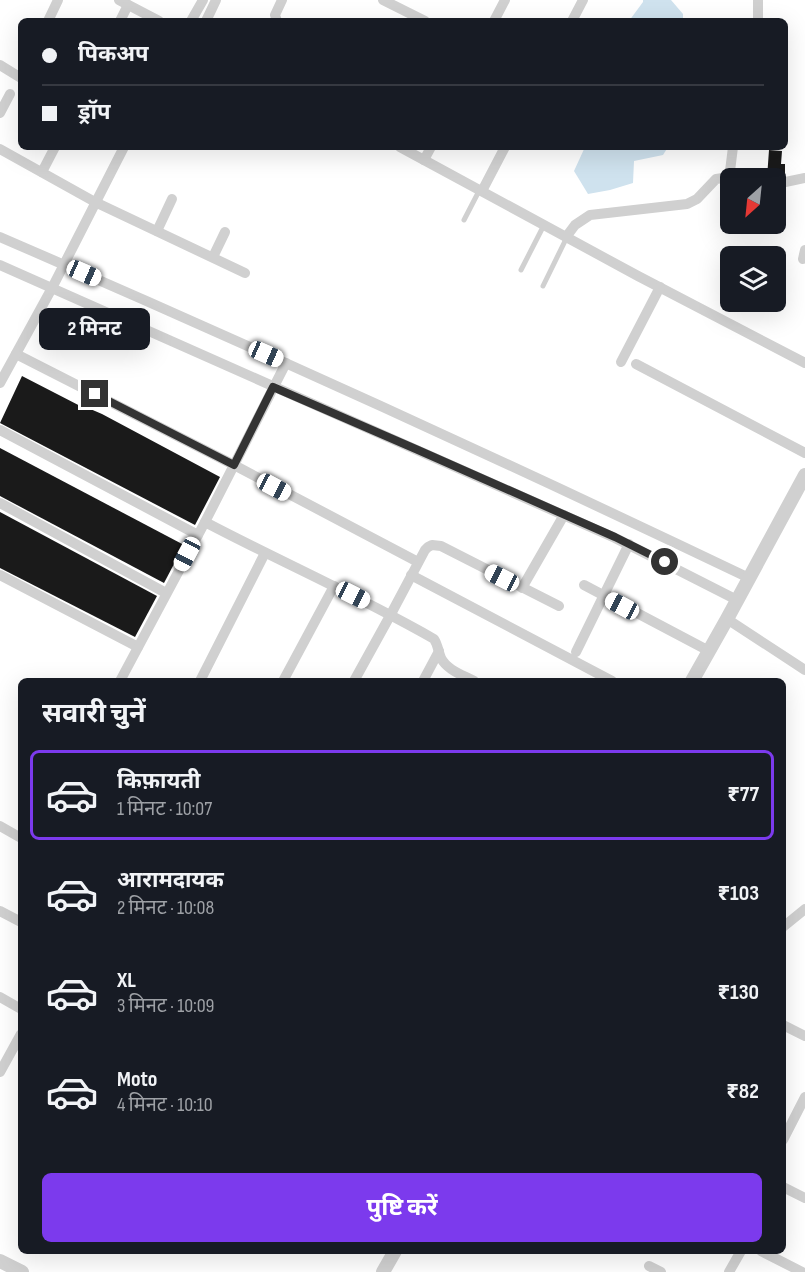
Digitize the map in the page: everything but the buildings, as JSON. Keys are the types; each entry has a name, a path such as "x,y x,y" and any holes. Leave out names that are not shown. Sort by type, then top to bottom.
{"street":[{"path":"49,18 58,0"},
{"path":"193,18 203,0"},
{"path":"207,18 216,0"},
{"path":"276,18 275,15 282,0"},
{"path":"384,0 419,18"},
{"path":"496,18 505,0"},
{"path":"574,18 583,0"},
{"path":"758,0 758,18"},
{"path":"121,18 124,2 153,18"},
{"path":"0,65 18,75"},
{"path":"0,113 10,93"},
{"path":"0,148 95,202 245,273"},
{"path":"42,172 53,150"},
{"path":"0,383 3,370 16,354 52,288 122,150"},
{"path":"406,150 805,363"},
{"path":"424,160 429,150"},
{"path":"481,190 503,150"},
{"path":"731,168 733,150"},
{"path":"566,237 575,225 590,215 687,204 697,199 716,179 720,178"},
{"path":"786,182 805,178"},
{"path":"157,231 172,199"},
{"path":"213,257 225,232"},
{"path":"0,237 469,446 749,578"},
{"path":"0,265 629,544 737,600"},
{"path":"621,362 660,287"},
{"path":"16,354 418,562"},
{"path":"122,678 286,363"},
{"path":"636,364 805,453"},
{"path":"0,430 198,535"},
{"path":"694,678 805,475"},
{"path":"0,503 166,593"},
{"path":"522,588 564,515"},
{"path":"205,522 391,614 434,639 441,659 449,667 469,678"},
{"path":"576,651 629,544"},
{"path":"356,678 418,562 428,547 432,545 441,546 559,606"},
{"path":"202,678 265,553"},
{"path":"0,575 138,647"},
{"path":"411,575 606,678"},
{"path":"584,585 709,651"},
{"path":"286,678 334,586"},
{"path":"727,619 805,670"},
{"path":"425,678 439,651"},
{"path":"0,826 18,836"},
{"path":"786,925 805,909"},
{"path":"0,911 18,920"},
{"path":"0,997 18,1007"},
{"path":"786,1026 805,1036"},
{"path":"0,1072 18,1039"},
{"path":"786,1135 804,1102"},
{"path":"786,1188 805,1198"},
{"path":"384,1272 393,1254"},
{"path":"729,1272 739,1254"},
{"path":"766,1254 802,1272 805,1267"},
{"path":"0,1261 22,1272"},
{"path":"649,1266 661,1272"}],"lane":[{"path":"464,220 481,190"},
{"path":"521,270 544,225"},
{"path":"543,286 566,237"}],"water":[{"path":"643,0 671,0 683,14 683,18 631,18"},
{"path":"584,150 666,150 663,155 634,161 633,183 610,190 588,194 574,171"}],"route":[{"path":"95,394 234,465 273,387 615,537 665,562"}]}
